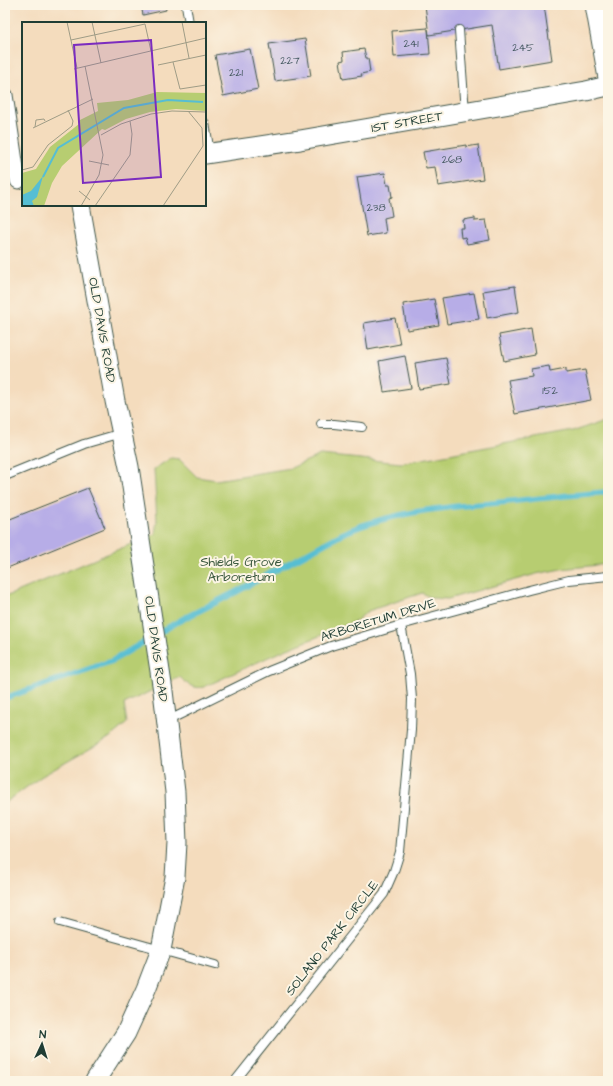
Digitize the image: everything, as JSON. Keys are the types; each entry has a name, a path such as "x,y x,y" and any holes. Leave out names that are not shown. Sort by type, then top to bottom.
{"street":[{"path":"595,5 608,78"},
{"name":"1ST STREET","path":"207,154 300,140 608,86"},
{"path":"5,95 15,182"},
{"name":"OLD DAVIS ROAD","path":"80,206 115,401 128,463 166,722 175,792 177,843 175,877 160,950 146,989 126,1033 95,1081"}],"lane":[{"path":"186,5 189,22"},
{"path":"459,30 465,112"},
{"path":"206,139 207,154"},
{"path":"321,424 362,427"},
{"path":"5,476 84,444 122,433"},
{"name":"ARBORETUM DRIVE","path":"166,722 269,671 331,646 534,588 569,580 608,576"},
{"name":"SOLANO PARK CIRCLE","path":"235,1081 384,894 394,872 400,852 411,730 412,699 410,674 401,625"},
{"path":"60,922 215,965"}],"green space":[{"name":"Shields Grove Arboretum","path":"608,419 608,564 561,569 536,574 448,599 431,598 422,593 368,611 356,621 273,655 204,687 191,686 180,677 124,704 127,723 109,738 42,776 5,803 5,597 155,534 157,521 154,469 171,458 179,459 197,477 216,480 291,468 320,455 401,463 573,431"}],"building":[{"path":"141,5 165,5 166,10 143,15"},
{"path":"425,5 544,5 552,60 499,69 492,25 429,35 428,29 430,54 394,57 392,31 428,28"},
{"path":"305,39 311,76 275,81 269,44"},
{"path":"250,49 258,89 223,96 215,55"},
{"path":"364,49 366,58 368,58 370,72 361,74 362,76 343,79 340,61 344,60 343,52"},
{"path":"466,145 466,147 478,145 483,179 438,186 435,167 426,168 423,152"},
{"path":"385,173 387,185 390,185 392,197 389,198 392,216 384,218 386,233 367,236 357,177"},
{"path":"475,218 475,221 486,220 490,240 467,244 465,237 461,238 460,228 464,228 463,220"},
{"path":"515,286 519,312 487,318 483,291"},
{"path":"474,293 479,319 447,324 442,298"},
{"path":"434,299 439,325 407,330 403,304"},
{"path":"395,318 400,344 368,350 364,323"},
{"path":"531,329 535,355 504,361 499,335"},
{"path":"405,356 411,388 384,392 379,361"},
{"path":"446,358 451,384 419,389 415,363"},
{"path":"549,366 550,372 566,369 566,373 585,370 591,400 515,414 508,380 532,376 531,369"},
{"path":"88,488 105,528 5,569 5,521"}],"waterway":[{"path":"5,698 112,661 179,621 236,592 346,532 364,525 400,515 457,506 608,492"}]}
